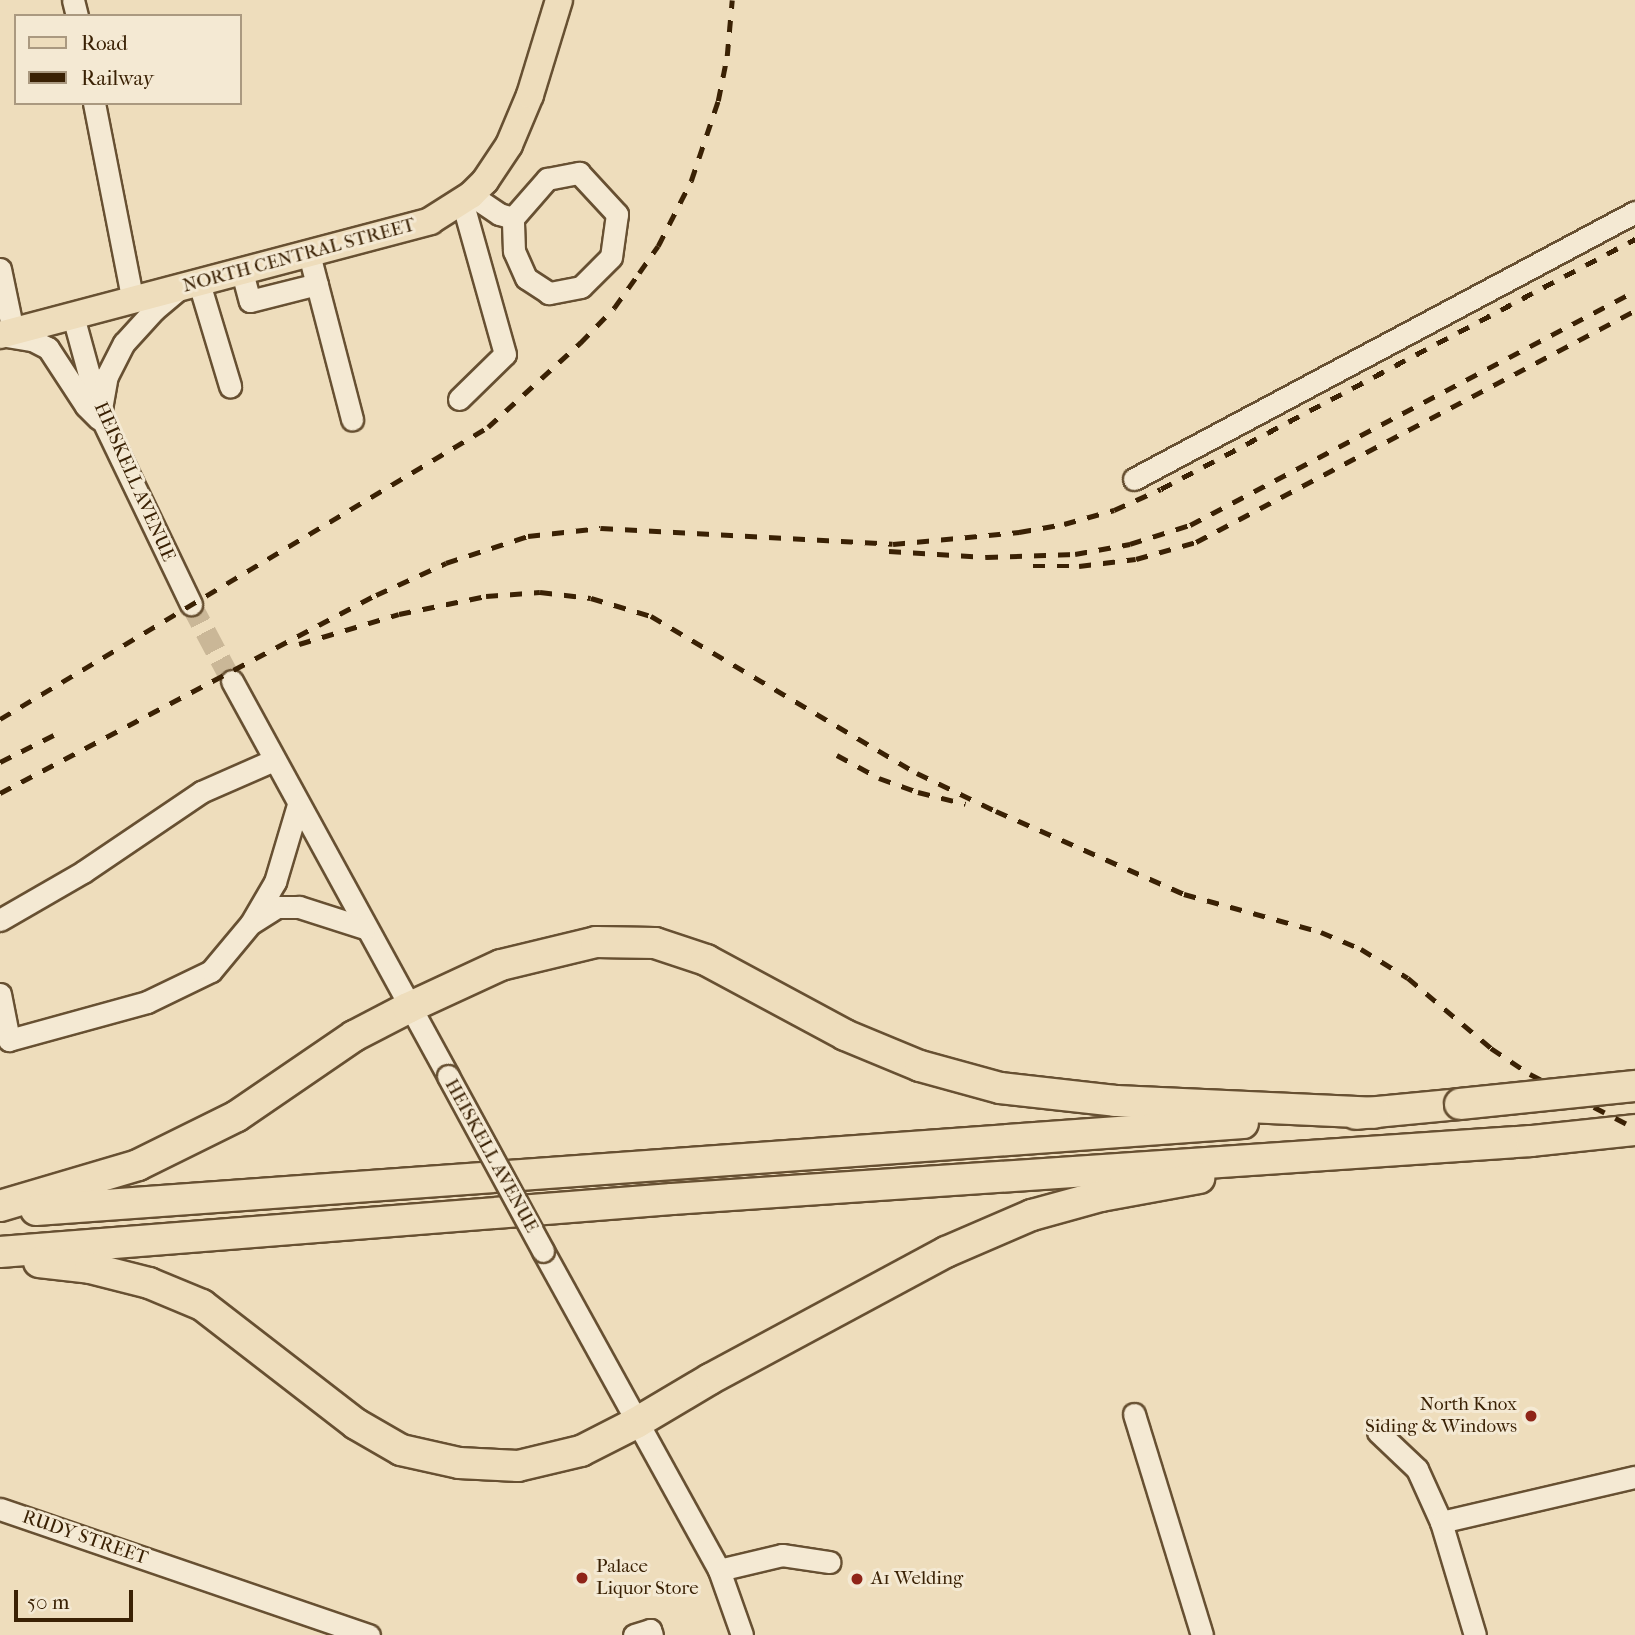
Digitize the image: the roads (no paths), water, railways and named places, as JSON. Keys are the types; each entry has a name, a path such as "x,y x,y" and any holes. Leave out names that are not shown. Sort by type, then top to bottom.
{"highway":[{"path":"0,1206 138,1165 237,1116 354,1036 408,1008 501,965 543,952 596,942 655,943 706,960 845,1035 920,1066 1000,1088 1115,1101 1375,1113"},
{"path":"0,1213 1375,1113 1635,1086"},
{"path":"0,1252 1316,1153 1531,1141 1635,1130"},
{"path":"0,1258 90,1268 149,1283 202,1305 356,1424 401,1450 459,1463 518,1466 581,1451 946,1252 1032,1215 1101,1196 1316,1153"}],"main road":[{"name":"NORTH CENTRAL STREET","path":"4,334 430,220 466,198 499,163 514,135 559,0"}],"street":[{"path":"94,105 133,301"},
{"path":"579,173 617,214 611,257 580,287 549,293 526,278 514,251 513,218 547,179 579,173"},
{"path":"466,198 513,218"},
{"path":"460,399 505,354 466,198"},
{"path":"1133,479 1635,212"},
{"path":"309,254 352,419"},
{"path":"0,269 4,334 32,340 48,348 86,406 103,420"},
{"path":"243,272 250,301 317,284"},
{"path":"103,420 107,376 124,343 153,310 190,286 230,386"},
{"name":"HEISKELL AVENUE","path":"74,316 103,420 191,604"},
{"name":"HEISKELL AVENUE","path":"232,681 408,1008 719,1570 743,1635"},
{"path":"0,920 83,872 201,792 274,760"},
{"path":"0,994 4,1041 147,1002 178,990 211,971 251,923 275,882 298,805"},
{"path":"251,923 277,908 299,907 365,928"},
{"path":"1134,1413 1202,1635"},
{"path":"1378,1432 1417,1469 1441,1522 1475,1635"},
{"path":"1441,1522 1635,1477"},
{"name":"RUDY STREET","path":"0,1509 369,1635"},
{"path":"719,1570 782,1555 829,1562"},
{"path":"634,1635 650,1630 652,1635"}],"tunnel":[{"path":"191,604 232,681"}],"railway":[{"path":"0,719 488,427 580,343 614,308 658,246 691,181 718,101 727,56 732,0"},
{"path":"0,793 376,595 446,563 528,536 601,528 893,544 1019,532 1064,524 1114,510 1161,489 1635,239"},
{"path":"889,551 986,557 1075,554 1130,544 1190,525 1635,291"},
{"path":"1033,566 1079,566 1136,559 1196,542 1635,311"},
{"path":"299,644 399,614 486,596 540,592 591,598 651,616 917,773 996,811 1184,894 1321,932 1361,949 1408,978 1491,1048 1530,1074 1635,1128"},
{"path":"0,762 54,735"},
{"path":"837,755 879,778 918,792 966,804"}],"place":[{"name":"North Knox Siding & Windows","path":"1531,1416"},
{"name":"Palace Liquor Store","path":"582,1578"},
{"name":"A1 Welding","path":"857,1579"}]}
